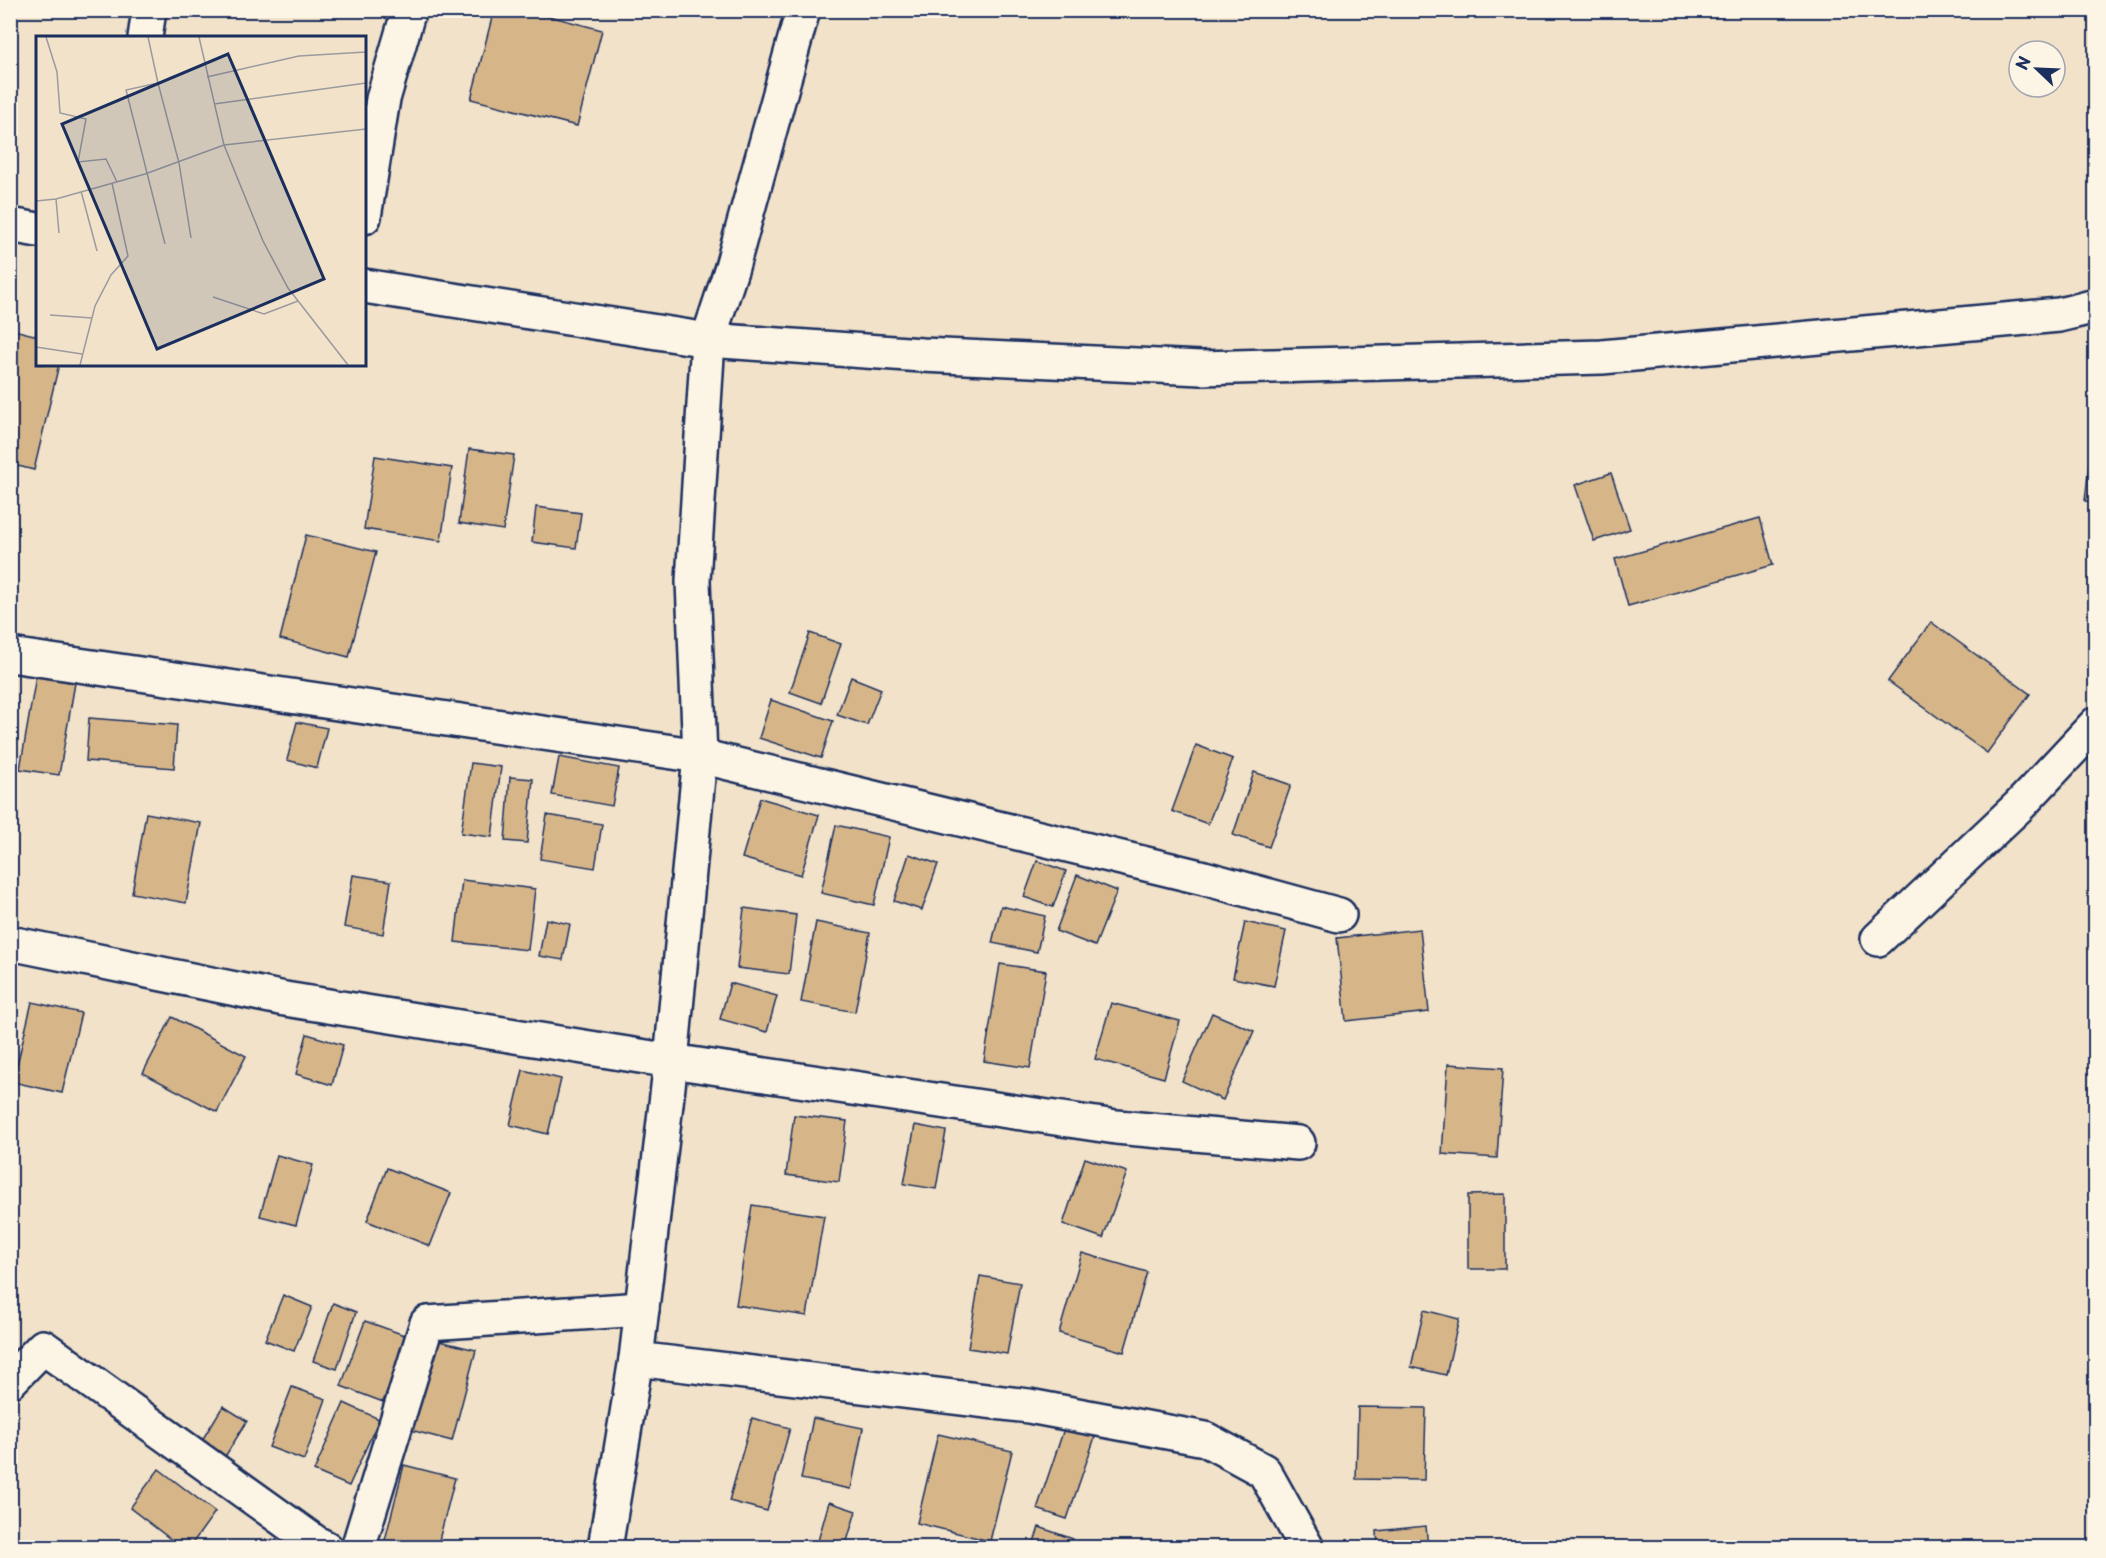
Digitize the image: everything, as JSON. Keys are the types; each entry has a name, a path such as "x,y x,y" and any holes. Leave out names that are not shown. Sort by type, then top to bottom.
{"street":[{"path":"145,36 149,10"},
{"path":"366,205 383,99 409,10"},
{"path":"605,1548 642,1309 671,1061 699,756 693,581 708,340 732,267 803,10"},
{"path":"10,225 36,230"},
{"path":"366,286 708,340 922,355 1201,368 1602,357 2059,315 2096,306"},
{"path":"10,655 699,756 1204,878 1340,915"},
{"path":"1878,939 2019,806 2096,724"},
{"path":"10,943 285,999 671,1061 1116,1127 1298,1143"},
{"path":"358,1548 427,1323 642,1309"},
{"path":"10,1381 43,1347 326,1548"},
{"path":"636,1359 1029,1406 1205,1438 1264,1471 1307,1548"}],"building":[{"path":"494,10 526,10 602,30 577,126 471,99"},
{"path":"10,329 36,336 36,366 59,366 34,470 10,464"},
{"path":"2096,412 2096,502 2085,501"},
{"path":"469,449 514,455 503,530 459,523"},
{"path":"375,456 452,468 441,541 364,529"},
{"path":"1611,473 1630,529 1594,541 1575,485"},
{"path":"536,507 581,513 576,548 532,542"},
{"path":"1760,518 1773,565 1628,606 1615,559"},
{"path":"306,535 376,552 349,657 280,639"},
{"path":"1931,622 2030,694 1987,753 1888,681"},
{"path":"810,633 841,644 821,703 790,692"},
{"path":"36,676 75,683 59,775 20,769"},
{"path":"851,677 881,689 867,725 837,715"},
{"path":"771,700 833,721 821,758 759,738"},
{"path":"89,718 177,725 174,768 86,761"},
{"path":"297,722 327,728 317,768 287,760"},
{"path":"1196,745 1233,759 1208,824 1172,811"},
{"path":"559,757 619,768 612,806 552,795"},
{"path":"471,763 501,767 492,837 461,833"},
{"path":"1254,772 1291,785 1269,847 1233,835"},
{"path":"510,777 533,779 527,843 505,841"},
{"path":"760,798 819,815 801,875 742,858"},
{"path":"146,813 201,823 186,903 132,893"},
{"path":"547,815 602,824 595,868 540,859"},
{"path":"836,825 889,837 874,905 821,893"},
{"path":"909,854 938,864 922,910 894,901"},
{"path":"1037,861 1066,871 1053,907 1024,897"},
{"path":"353,875 391,881 383,934 344,927"},
{"path":"1077,875 1117,891 1095,946 1056,931"},
{"path":"462,880 535,889 528,950 455,942"},
{"path":"1001,906 1045,916 1037,952 992,943"},
{"path":"744,908 796,915 789,974 737,968"},
{"path":"546,919 570,924 563,960 539,956"},
{"path":"816,922 870,933 855,1012 801,1002"},
{"path":"1245,922 1286,931 1274,986 1233,978"},
{"path":"1420,929 1429,1012 1346,1021 1337,938"},
{"path":"1000,964 1046,971 1030,1068 984,1061"},
{"path":"730,983 777,996 767,1032 720,1019"},
{"path":"32,1002 81,1013 62,1093 13,1082"},
{"path":"1111,1003 1180,1021 1164,1078 1095,1059"},
{"path":"1212,1013 1254,1031 1223,1100 1182,1081"},
{"path":"172,1017 246,1056 217,1112 143,1073"},
{"path":"307,1034 343,1045 332,1085 296,1074"},
{"path":"1448,1064 1503,1068 1497,1158 1442,1154"},
{"path":"523,1070 561,1079 548,1134 510,1125"},
{"path":"794,1115 847,1121 839,1182 786,1175"},
{"path":"915,1125 946,1131 936,1189 904,1184"},
{"path":"277,1155 313,1165 296,1225 260,1216"},
{"path":"1085,1158 1127,1172 1103,1238 1063,1224"},
{"path":"387,1168 451,1193 430,1246 367,1221"},
{"path":"1505,1194 1505,1269 1468,1269 1468,1195"},
{"path":"752,1205 824,1216 807,1316 736,1305"},
{"path":"1082,1253 1147,1272 1124,1352 1059,1333"},
{"path":"980,1276 1020,1283 1007,1354 968,1348"},
{"path":"283,1295 312,1307 294,1351 265,1340"},
{"path":"333,1303 356,1312 337,1369 313,1361"},
{"path":"1424,1310 1459,1319 1446,1375 1411,1367"},
{"path":"365,1321 407,1336 383,1402 341,1386"},
{"path":"431,1339 476,1350 452,1441 407,1429"},
{"path":"292,1387 326,1399 304,1460 269,1447"},
{"path":"344,1403 379,1419 349,1486 314,1471"},
{"path":"223,1406 247,1421 223,1460 199,1445"},
{"path":"1358,1407 1426,1408 1424,1480 1356,1479"},
{"path":"752,1418 790,1428 767,1511 729,1501"},
{"path":"813,1418 863,1428 851,1489 801,1479"},
{"path":"1065,1426 1095,1437 1067,1519 1037,1509"},
{"path":"938,1434 1012,1451 990,1541 917,1523"},
{"path":"404,1465 455,1478 437,1548 383,1548"},
{"path":"159,1469 215,1512 189,1548 182,1548 130,1508"},
{"path":"829,1502 856,1511 845,1548 816,1548"},
{"path":"1426,1526 1428,1548 1378,1548 1377,1531"},
{"path":"1039,1527 1073,1539 1070,1548 1032,1548"}]}
